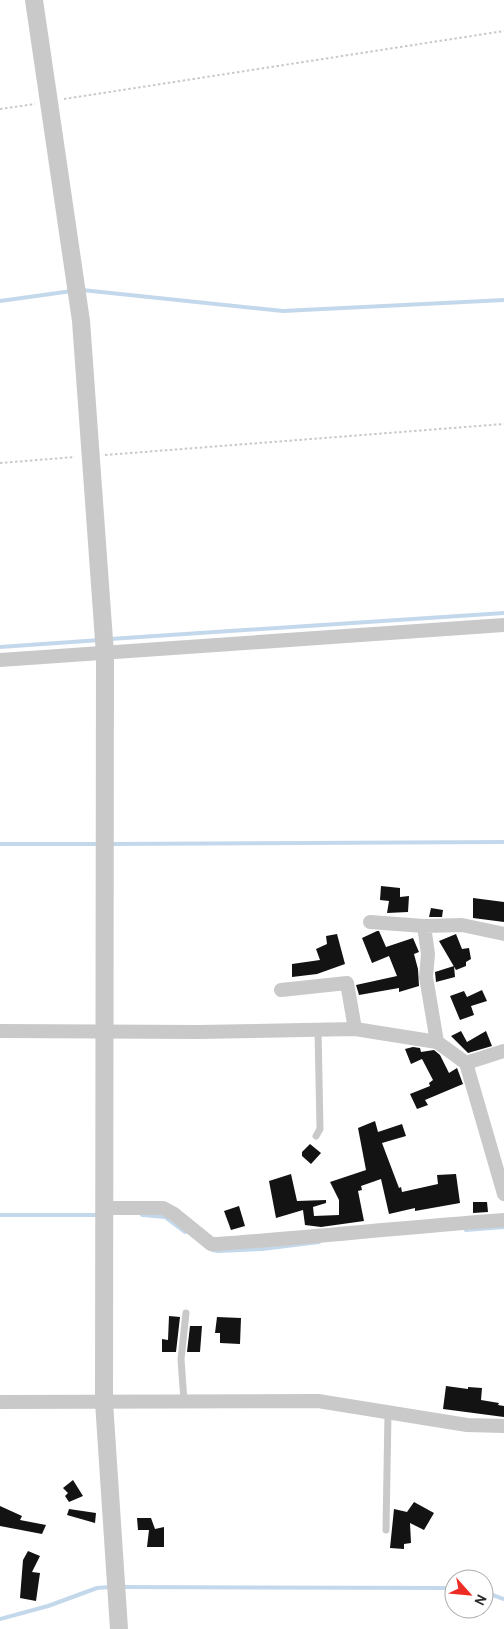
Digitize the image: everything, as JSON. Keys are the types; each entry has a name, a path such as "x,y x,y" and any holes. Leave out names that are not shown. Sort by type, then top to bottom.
{"street":[{"path":"34,0 81,321 105,654 104,1402 119,1629"},
{"path":"0,660 504,625"},
{"path":"370,922 424,926 462,925 504,934"},
{"path":"424,926 428,954 426,978 437,1042"},
{"path":"281,990 347,983 354,1029"},
{"path":"0,1031 199,1032 354,1029 437,1042 466,1063 504,1194"},
{"path":"466,1063 504,1051"},
{"path":"105,1208 163,1208 174,1214 211,1244 504,1220"},
{"path":"0,1402 318,1400 468,1425 504,1426"}],"lane":[{"path":"316,1136 320,1129 318,1030"},
{"path":"184,1401 181,1359 186,1313"},
{"path":"386,1530 388,1412"}],"path":[{"path":"0,109 504,31"},
{"path":"0,463 504,424"}],"building":[{"path":"381,886 400,888 400,897 409,896 408,912 387,913 389,901 380,900"},
{"path":"473,898 504,902 504,922 473,918"},
{"path":"431,908 443,910 442,917 429,917"},
{"path":"379,931 386,947 413,938 419,952 414,954 418,969 419,986 399,992 399,988 359,995 356,985 397,976 389,956 372,963 362,938"},
{"path":"337,934 345,964 317,974 292,977 292,964 320,960 316,949 327,944 326,936"},
{"path":"456,934 462,949 469,948 471,959 466,962 466,966 456,970 439,941"},
{"path":"454,966 455,977 436,982 435,972"},
{"path":"482,990 487,1001 471,1006 474,1015 460,1020 450,996 464,991 467,997"},
{"path":"461,1031 467,1042 486,1031 492,1046 468,1053 451,1036"},
{"path":"420,1048 421,1052 434,1050 440,1055 449,1073 457,1068 463,1084 425,1100 428,1105 417,1109 410,1094 430,1086 429,1083 433,1080 422,1059 411,1064 405,1049"},
{"path":"375,1121 378,1132 402,1124 406,1136 382,1143 402,1192 438,1184 437,1175 456,1174 460,1203 415,1211 415,1208 389,1214 381,1179 361,1186 362,1190 358,1191 364,1221 321,1227 305,1225 303,1210 276,1218 269,1181 291,1174 297,1201 326,1200 326,1203 313,1207 314,1216 339,1215 339,1200 330,1182 366,1170 358,1128"},
{"path":"310,1144 321,1153 311,1164 302,1156 302,1152"},
{"path":"473,1202 487,1202 488,1212 473,1213"},
{"path":"239,1206 245,1226 231,1230 224,1211"},
{"path":"169,1316 180,1317 176,1352 162,1352 162,1339 168,1340"},
{"path":"217,1317 241,1318 240,1344 220,1343 220,1333 215,1333"},
{"path":"190,1326 202,1326 200,1352 187,1352"},
{"path":"446,1386 468,1389 468,1387 482,1388 481,1400 499,1403 498,1405 504,1406 504,1417 443,1409"},
{"path":"73,1480 83,1496 69,1502 65,1496 68,1493 63,1488"},
{"path":"414,1502 434,1513 424,1530 410,1523 411,1543 404,1544 404,1549 390,1548 394,1509 407,1512"},
{"path":"0,1506 22,1516 20,1520 46,1525 42,1534 0,1526"},
{"path":"69,1509 96,1513 95,1523 67,1515"},
{"path":"137,1518 151,1518 155,1529 164,1527 164,1547 147,1547 149,1530 138,1530"},
{"path":"28,1551 40,1556 32,1572 40,1573 36,1601 20,1598 23,1560"}],"waterway":[{"path":"82,290 283,311 504,300"},
{"path":"0,301 72,291"},
{"path":"110,639 504,613"},
{"path":"0,647 100,640"},
{"path":"110,844 504,842"},
{"path":"0,844 100,844"},
{"path":"0,1215 100,1215"},
{"path":"142,1215 165,1217 185,1232"},
{"path":"466,1230 504,1227"},
{"path":"212,1250 262,1249 319,1242"},
{"path":"0,1619 48,1606 97,1588 110,1587"},
{"path":"120,1587 444,1588"},
{"path":"494,1596 504,1599"}]}
